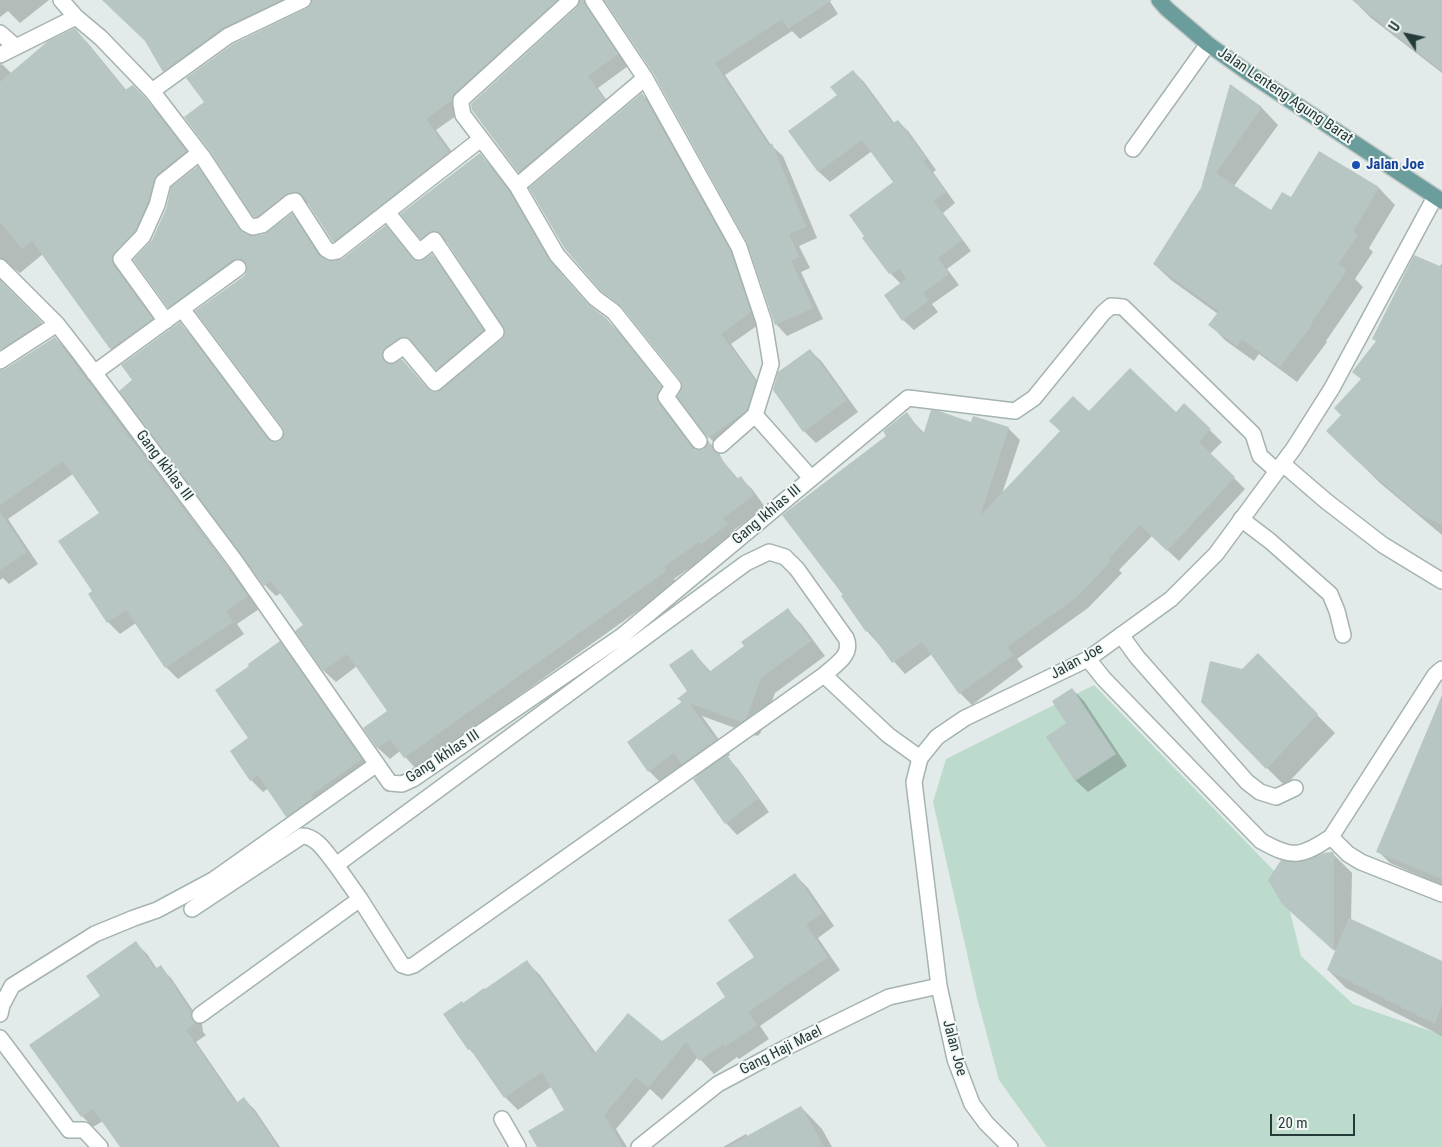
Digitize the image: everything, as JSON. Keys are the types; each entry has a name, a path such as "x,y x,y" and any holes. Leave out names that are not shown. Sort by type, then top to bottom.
{"main road":[{"name":"Jalan Lenteng Agung Barat","path":"1167,3 1208,44 1247,72 1439,199"}],"street":[{"path":"61,0 152,91 199,153 247,224 253,227 262,225 295,200 326,249 331,252 337,252 481,139"},
{"path":"152,91 228,36 303,0"},
{"path":"571,0 462,100 460,104 463,115 517,186 557,255 595,298 614,312 672,386 666,397 699,441"},
{"path":"593,0 645,78 739,247 764,322 771,364 755,415 721,445"},
{"path":"0,54 76,17"},
{"path":"0,33 16,47"},
{"path":"1133,149 1208,44"},
{"path":"517,186 645,78"},
{"path":"166,321 121,258 143,236 157,206 163,182 199,153"},
{"name":"Jalan Joe","path":"1010,1147 986,1123 972,1104 955,1059 939,986 914,782 920,758 937,737 965,718 1088,659 1171,599 1216,554 1294,448 1332,388 1439,199"},
{"path":"387,212 419,252 434,240 496,332 435,383 404,346 391,355"},
{"name":"Gang Ikhlas III","path":"0,267 57,324 235,560 390,782 402,784 413,779 622,636 908,398 1015,411 1034,398 1103,313 1111,306 1123,307 1253,434 1260,456 1280,468"},
{"path":"94,373 238,268"},
{"path":"182,309 275,433"},
{"path":"0,361 57,324"},
{"path":"755,415 812,478"},
{"path":"1280,468 1383,545 1442,581"},
{"path":"1241,519 1270,541 1330,594 1337,611 1343,635"},
{"path":"192,908 302,836 308,836 316,841 336,865 402,964 408,967 414,966 824,675 848,652 849,645 846,638 797,569 785,557 769,552 746,563 336,865"},
{"path":"1121,635 1247,782 1260,792 1276,797 1295,788"},
{"path":"1088,659 1104,679 1261,841 1276,850 1297,854 1311,850 1331,837 1435,675 1442,669"},
{"path":"824,675 888,735 920,758"},
{"path":"0,1014 12,986 95,934 157,910 213,880 377,764"},
{"path":"1331,837 1348,854 1360,862 1442,894"},
{"path":"200,1015 360,899"},
{"name":"Gang Haji Mael","path":"639,1147 718,1084 773,1054 889,997 939,986"},
{"path":"0,1038 69,1130 84,1130 100,1147"},
{"path":"502,1119 518,1147"}],"green space":[{"path":"1094,685 1282,879 1301,956 1353,1004 1442,1035 1442,1147 1047,1147 999,1080 977,998 933,802 946,759"}],"building":[{"path":"102,0 281,0 222,28 163,72 145,41"},
{"path":"312,0 557,0 455,93 452,100 426,119 449,152 333,242 303,196 298,192 286,194 258,216 253,217 209,150 184,117 204,102 186,78 233,44 307,8 311,5"},
{"path":"580,0 584,0 585,5 618,54 588,76 605,100 518,172 472,110 471,104 577,7"},
{"path":"604,0 832,0 788,29 782,19 715,63 769,146 772,143 806,227 789,234 799,257 791,261 813,308 775,325 747,243 653,73"},
{"path":"1352,0 1442,0 1442,71"},
{"path":"75,28 125,90 133,85 145,97 186,151 157,175 135,231 112,256 113,265 153,319 110,349 32,241 22,249 0,222 0,82 48,41"},
{"path":"853,70 893,123 898,120 927,159 923,161 946,192 933,201 962,240 938,258 949,274 923,293 928,301 902,321 884,295 906,279 900,269 889,274 862,238 864,236 849,215 893,182 862,140 818,172 788,131 837,95 830,87"},
{"path":"1230,84 1262,107 1216,173 1271,210 1282,192 1291,197 1319,151 1379,187 1353,232 1358,235 1338,264 1347,270 1312,325 1280,367 1242,339 1237,346 1208,325 1219,311 1153,264 1201,188"},
{"path":"642,93 730,251 751,312 721,334 756,381 747,410 708,438 677,397 682,386 680,380 621,306 601,291 565,249 529,188"},
{"path":"480,153 509,191 550,261 588,304 607,319 662,387 657,397 658,402 692,447 696,450 704,449 708,440 714,451 736,479 741,476 754,495 723,518 728,524 701,544 699,542 664,567 666,571 404,758 390,739 377,748 363,728 387,711 347,654 323,671 295,631 303,625 271,581 264,586 119,391 132,380 121,365 180,322 268,439 276,442 281,440 284,432 282,427 195,311 244,276 247,271 246,263 241,259 232,260 168,308 133,260 152,240 166,209 171,187 198,166 242,232 254,236 264,234 292,213 318,254 327,260 342,259 386,225 415,260 421,261 432,254 484,330 436,370 407,337 399,338 383,351 382,356 387,363 392,364 402,359 428,389 432,392 437,392 502,339 505,331 442,235 437,231 432,231 420,239 400,214"},
{"path":"1414,255 1442,267 1442,525 1418,513 1356,460 1326,431 1341,415 1334,408 1361,379 1352,372 1376,341 1372,339"},
{"path":"0,280 42,322 0,350"},
{"path":"55,337 248,596 226,611 233,622 165,668 126,610 107,623 88,594 92,591 58,541 99,513 63,461 0,505 0,370 5,369"},
{"path":"810,349 847,400 803,432 773,390 778,372"},
{"path":"1130,368 1176,412 1184,403 1211,429 1199,442 1235,477 1167,551 1140,525 1109,558 1111,561 1077,597 1007,647 1013,655 959,694 922,642 892,663 869,630 866,632 841,596 843,595 782,515 886,436 883,431 907,412 923,435 931,410 971,422 973,416 1009,427 980,516 1060,431 1049,421 1073,396 1089,411"},
{"path":"0,512 27,552 0,570"},
{"path":"788,608 811,641 761,678 746,719 742,722 689,703 716,740 682,764 674,753 648,772 627,742 683,701 677,699 687,691 669,665 692,649 709,672 744,646 741,642"},
{"path":"280,641 362,759 311,795 313,798 286,817 258,775 250,781 230,751 248,738 215,690"},
{"path":"1258,653 1318,714 1266,769 1201,702 1210,661 1242,669"},
{"path":"1072,688 1116,754 1075,781 1046,737 1066,723 1052,701"},
{"path":"1442,695 1442,879 1376,852"},
{"path":"727,755 758,799 725,824 693,779"},
{"path":"1323,853 1334,853 1334,951 1282,904 1268,880 1281,860 1299,862"},
{"path":"795,873 822,913 806,925 828,957 748,1012 757,1025 725,1047 723,1044 699,1061 686,1042 648,1088 636,1077 604,1115 623,1147 537,1147 528,1131 564,1110 542,1072 504,1098 443,1014 485,989 527,960 594,1054 628,1013 662,1041 725,997 716,983 754,957 728,920"},
{"path":"1349,918 1442,961 1442,1004 1435,1024 1327,970"},
{"path":"136,941 155,969 161,965 191,1012 192,1020 196,1023 186,1030 236,1103 244,1097 278,1147 120,1147 93,1109 81,1117 29,1045 100,996 86,976"},
{"path":"801,1106 824,1147 727,1147"}],"place":[{"name":"Jalan Joe","path":"1356,165"}]}
